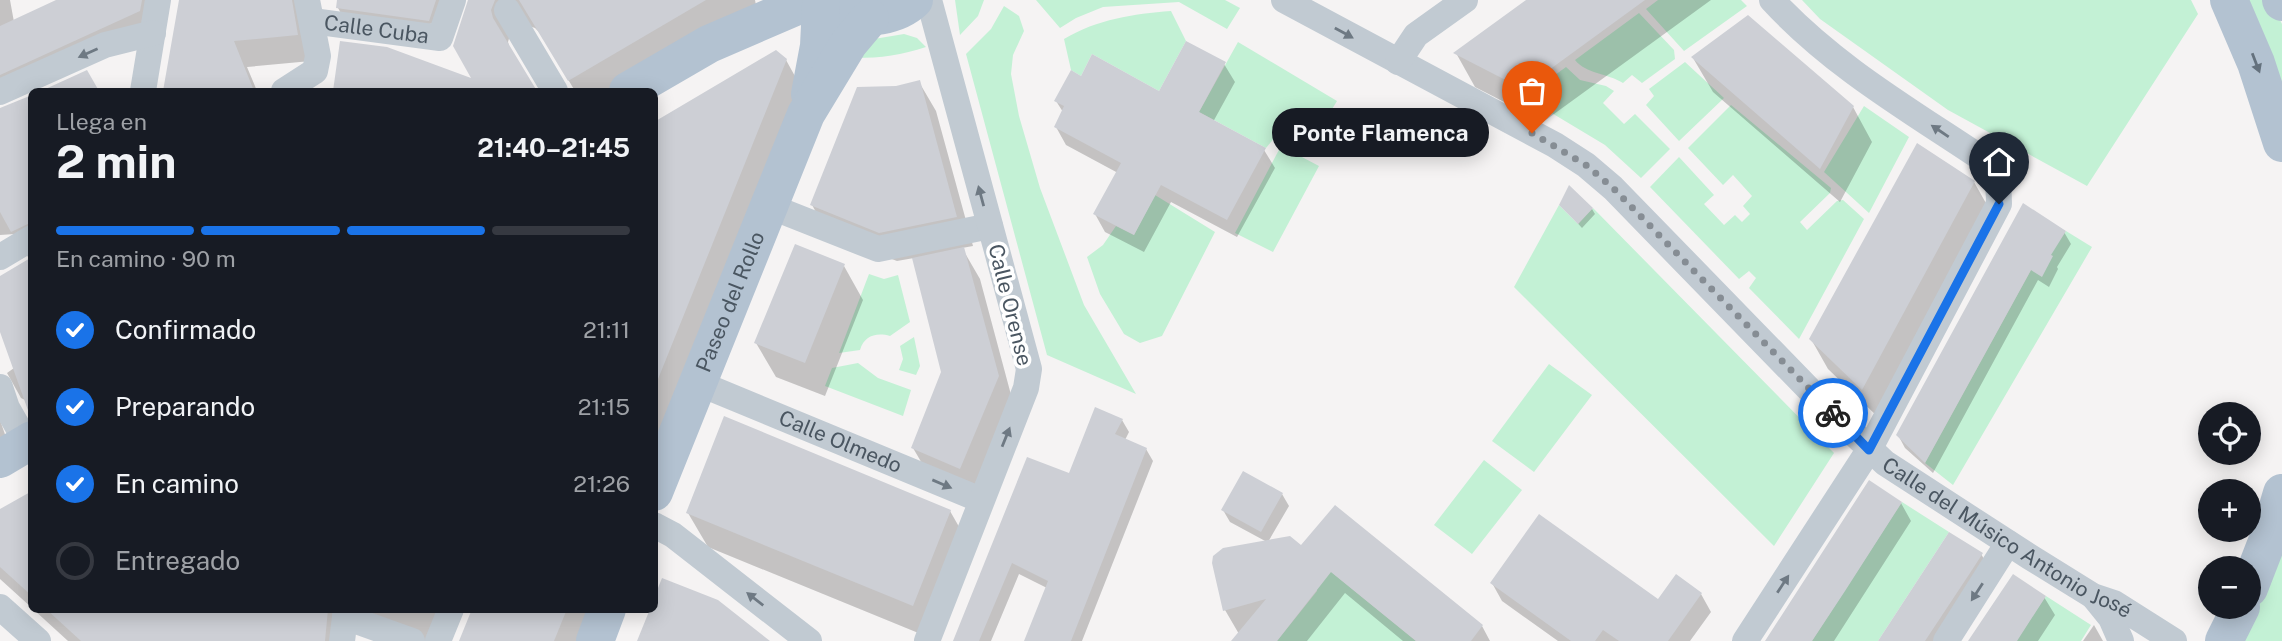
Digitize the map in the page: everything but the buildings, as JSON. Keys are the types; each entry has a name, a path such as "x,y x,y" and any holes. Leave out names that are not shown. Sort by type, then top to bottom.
{"main road":[{"path":"633,88 767,7 815,2 845,15 870,18 891,13 914,0"},
{"path":"2229,0 2256,62 2282,143"},
{"name":"Paseo del Rollo","path":"806,114 819,46 815,2"},
{"name":"Paseo del Rollo","path":"659,469 698,383 806,114 849,43 870,18"},
{"path":"2261,557 2282,493"},
{"path":"595,641 606,613"},
{"path":"2224,641 2235,619"}],"street":[{"path":"144,88 158,0"},
{"name":"Calle Cuba","path":"310,11 440,38 453,0"},
{"name":"Calle Orense","path":"927,641 1026,388 1029,369 929,0"},
{"name":"Calle del Músico Antonio José","path":"1284,0 1555,145 1586,165 1613,188 1869,450 1885,463 2093,596 2114,603 2174,641"},
{"path":"1398,62 1416,35 1465,0"},
{"path":"1745,641 1869,450 1999,204 1995,172 1978,156 1844,67 1794,24 1772,0"},
{"path":"767,7 804,29 819,46"},
{"path":"507,10 553,88"},
{"path":"289,88 315,71 318,56 310,11"},
{"path":"0,92 105,45 153,33"},
{"path":"769,206 878,249 989,226"},
{"path":"0,257 28,240"},
{"name":"Calle Olmedo","path":"698,383 981,500"},
{"path":"0,387 19,447"},
{"path":"658,527 673,535 808,641"},
{"path":"1946,641 2008,543"},
{"path":"2093,596 2111,618 2122,641"},
{"path":"0,607 38,641"},
{"path":"438,641 449,613"},
{"path":"344,622 412,641"}],"green space":[{"path":"955,0 984,0 978,16 960,35"},
{"path":"1036,0 1225,0 1240,8 1227,29 1179,2 1103,7 1060,28"},
{"path":"1658,0 1741,0 1747,6 1684,51 1646,9"},
{"path":"1802,0 2191,0 2198,14 2087,186 1948,110 1820,19"},
{"path":"2243,0 2270,0 2282,24 2282,95"},
{"path":"1004,6 1019,16 1024,31 1013,55 1011,74 1019,116 1040,188 1084,305 1136,394 1047,355 966,54 991,29"},
{"path":"1171,11 1186,41 1159,91 1092,54 1081,76 1071,70 1064,39 1116,19"},
{"path":"1639,13 1674,50 1675,59 1642,83 1632,75 1623,83 1591,71 1575,60"},
{"path":"904,34 917,38 926,47 891,56 855,58 874,39"},
{"path":"1238,42 1337,101 1310,145 1280,131 1266,148 1199,112"},
{"path":"1685,62 1724,98 1679,141 1646,105 1654,96 1649,89"},
{"path":"1566,67 1580,80 1606,86 1614,91 1603,103 1624,124 1635,114 1670,149 1641,178 1605,145 1525,97"},
{"path":"1731,105 1831,188 1830,193 1800,222 1807,230 1837,201 1843,200 1864,219 1799,339 1749,288 1756,278 1749,271 1739,279 1650,187 1679,157 1714,195 1704,204 1724,225 1735,215 1742,222 1750,214 1743,206 1752,196 1733,175 1723,185 1688,148"},
{"path":"1864,106 1909,137 1869,213 1824,172"},
{"path":"1281,146 1319,166 1273,252 1235,233"},
{"path":"1155,195 1215,232 1162,336 1140,343 1124,334 1100,294 1087,257 1103,245 1116,226 1134,235"},
{"path":"1559,205 1578,224 1593,208 1834,453 1774,546 1514,287"},
{"path":"2066,231 2092,247 1953,485 1925,463 2031,270 2052,256 2025,241 2060,239"},
{"path":"869,274 884,279 898,275 910,322 890,336 871,336 864,341 860,350 839,353"},
{"path":"914,337 920,366 916,375 899,370 903,359 900,346"},
{"path":"858,363 878,378 911,390 903,416 825,386 832,368"},
{"path":"1549,364 1592,395 1534,472 1492,441"},
{"path":"1484,460 1522,490 1472,554 1434,525"},
{"path":"1902,502 1949,532 1878,641 1812,641"},
{"path":"2282,541 2282,641 2240,641 2249,619 2261,619 2261,591"},
{"path":"1314,558 1416,641 1277,641 1317,591"},
{"path":"2046,596 2091,625 2081,641 2016,641"}],"way so far":[{"path":"1532,133 1586,165 1613,188 1833,413"}],"place":[{"name":"Ponte Flamenca","path":"1532,133"}],"route":[{"path":"1833,413 1869,450 1999,204"}]}
